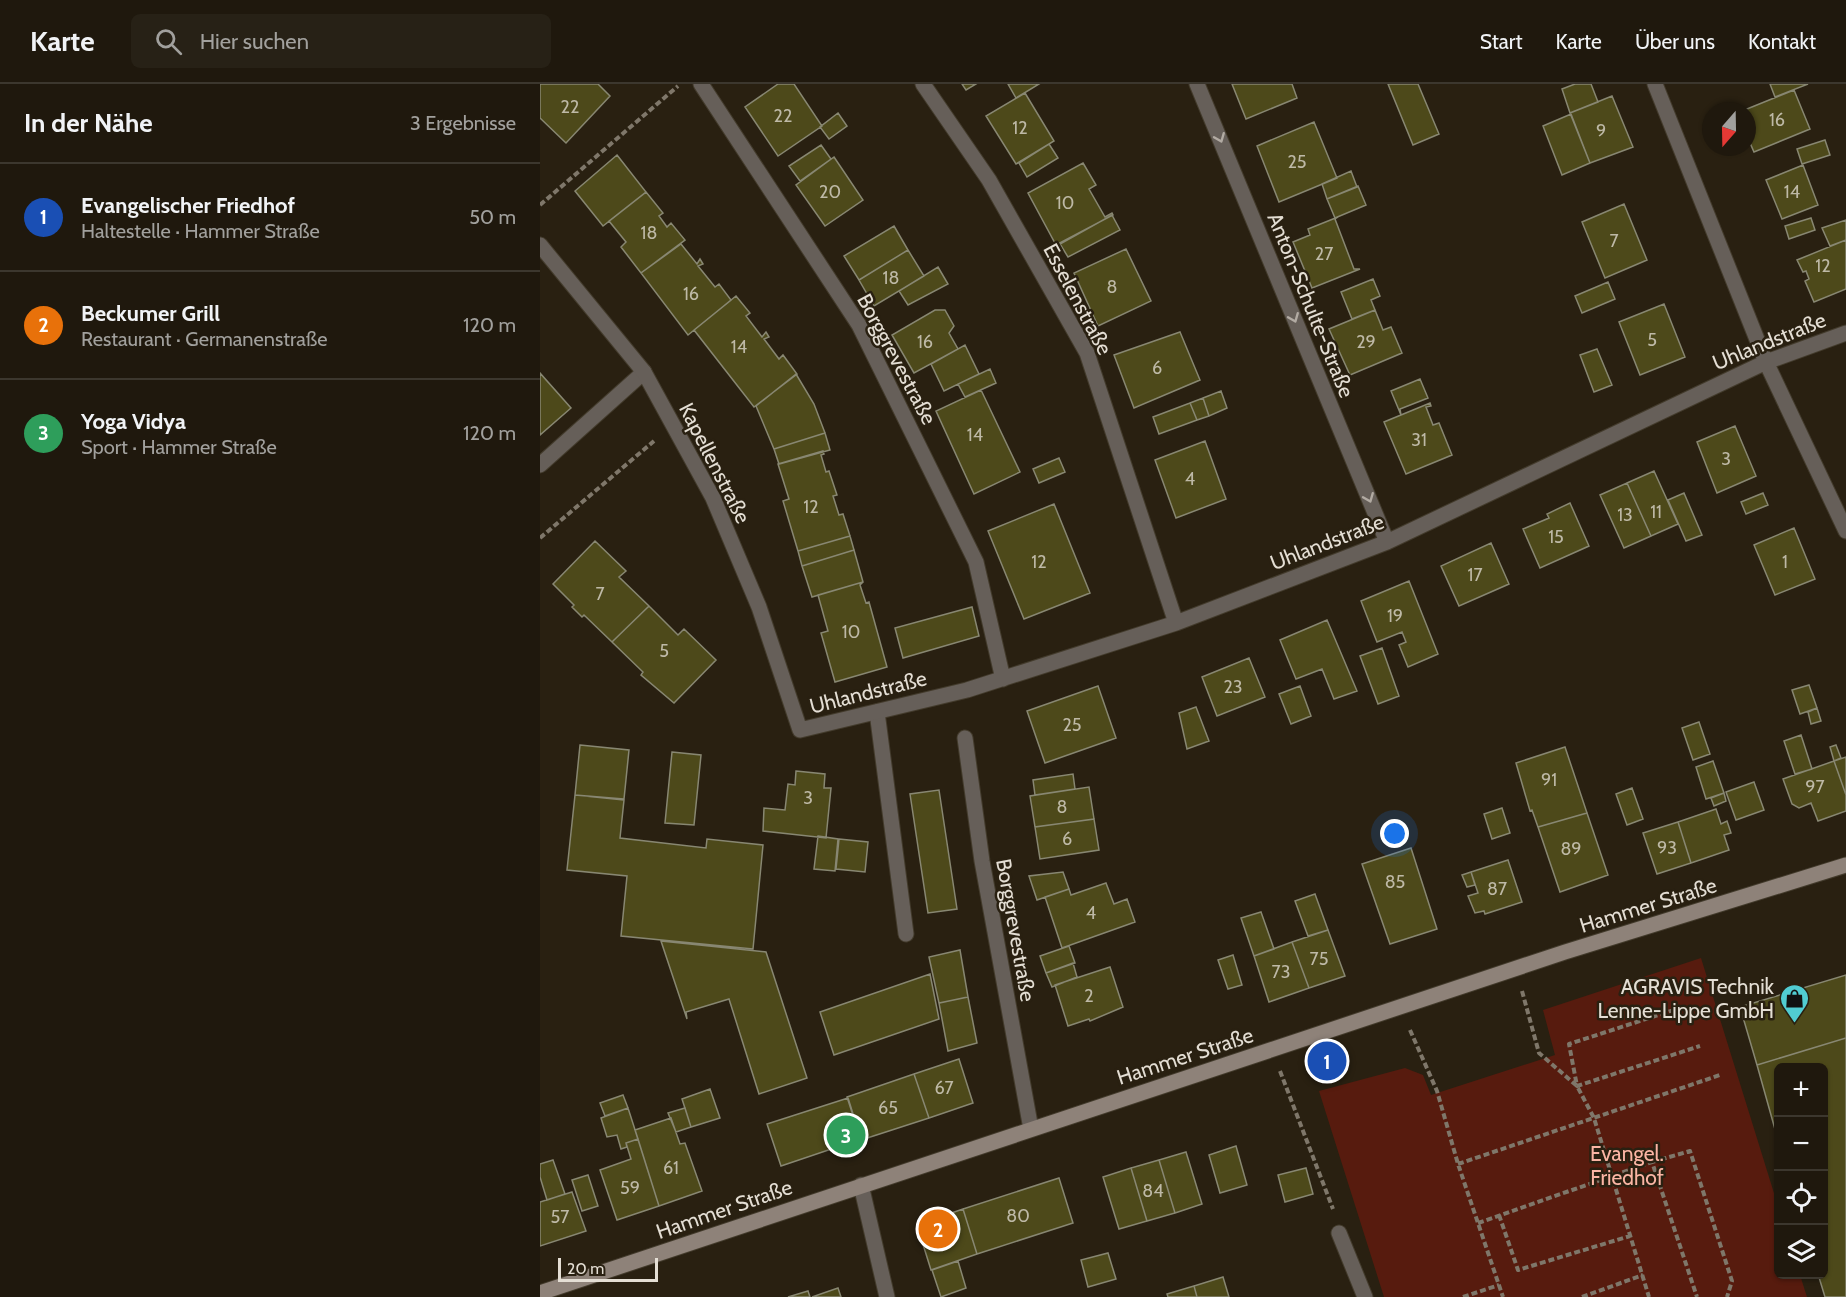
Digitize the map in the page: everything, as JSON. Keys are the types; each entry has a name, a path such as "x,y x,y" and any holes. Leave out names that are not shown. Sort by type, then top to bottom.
{"main road":[{"name":"Hammer Straße","path":"540,1293 1399,1007 1846,865"}],"street":[{"name":"Borggrevestraße","path":"701,84 859,325 976,562 1003,679"},
{"name":"Esselenstraße","path":"923,84 989,180 1087,353 1176,622"},
{"name":"Anton-Schulte-Straße","path":"1197,84 1387,542"},
{"path":"1655,84 1766,362 1846,531"},
{"name":"Kapellenstraße","path":"540,245 644,372 713,498 759,607 800,730"},
{"name":"Uhlandstraße","path":"800,730 1003,679 1176,622 1387,542 1766,362 1846,333"},
{"path":"540,465 644,372"},
{"path":"877,712 906,934"},
{"name":"Borggrevestraße","path":"965,738 982,861 1030,1129"},
{"path":"861,1185 886,1297"},
{"path":"1339,1233 1365,1297"}],"path":[{"path":"540,205 673,86 686,84"},
{"path":"540,538 673,425"},
{"path":"1516,969 1539,1053 1577,1086"},
{"path":"1399,1007 1437,1091 1458,1164 1503,1297"},
{"path":"1649,1297 1594,1118 1577,1086 1569,1044 1683,1007"},
{"path":"1577,1086 1700,1046"},
{"path":"1271,1049 1331,1199 1339,1233"},
{"path":"1458,1164 1720,1075"},
{"path":"1478,1223 1690,1151 1732,1281 1727,1297"},
{"path":"1653,1162 1697,1297"},
{"path":"1500,1215 1518,1270 1630,1236"},
{"path":"1582,1297 1643,1275"},
{"path":"1463,1297 1499,1285"}],"green space":[{"name":"Evangel. Friedhof","path":"1701,958 1774,1193 1774,1279 1801,1279 1807,1297 1384,1297 1319,1091 1405,1068 1423,1075 1431,1095 1555,1055 1543,1010"}],"building":[{"path":"540,84 598,84 610,96 566,143 540,118"},
{"path":"778,84 794,84 822,126 778,156 745,107"},
{"path":"962,84 976,84 966,90"},
{"path":"1008,84 1039,84 1016,98"},
{"path":"1232,84 1292,84 1297,98 1246,119"},
{"path":"1388,84 1418,84 1439,134 1413,145"},
{"path":"1575,84 1591,84 1598,102 1570,113 1562,89"},
{"path":"1770,84 1808,84 1775,97"},
{"path":"1794,90 1810,129 1756,151 1756,105"},
{"path":"1025,93 1054,141 1016,164 986,116"},
{"path":"1612,96 1633,147 1590,163 1570,113"},
{"path":"838,113 847,126 829,139 820,127"},
{"path":"1571,114 1590,163 1562,175 1543,126"},
{"path":"1314,122 1337,178 1279,202 1257,146"},
{"path":"1825,140 1830,155 1802,164 1797,149"},
{"path":"1049,144 1058,158 1027,177 1019,163"},
{"path":"821,145 831,159 800,181 789,166"},
{"path":"617,155 646,192 603,226 575,191"},
{"path":"834,157 863,200 825,226 796,185"},
{"path":"1083,163 1096,185 1089,189 1105,217 1112,213 1113,215 1056,245 1028,193"},
{"path":"1803,165 1818,205 1782,219 1766,180"},
{"path":"1351,171 1357,187 1327,199 1322,184"},
{"path":"1358,186 1366,205 1335,218 1327,199"},
{"path":"646,192 663,213 659,216 667,227 671,223 685,240 641,273 621,247 626,242 609,221"},
{"path":"1624,204 1647,260 1605,278 1582,222"},
{"path":"1112,215 1120,230 1068,257 1060,244"},
{"path":"1338,217 1335,219 1354,269 1360,269 1312,288 1293,242 1310,235 1308,229"},
{"path":"1811,218 1815,230 1789,239 1785,226"},
{"path":"1846,220 1846,240 1830,246 1822,228"},
{"path":"894,226 908,250 859,280 844,256"},
{"path":"1846,240 1846,289 1814,302 1805,281 1809,279 1806,271 1803,272 1797,260"},
{"path":"681,244 697,264 700,259 703,264 698,266 715,287 719,284 731,300 688,335 641,273"},
{"path":"1126,249 1151,301 1098,326 1074,273"},
{"path":"908,250 924,276 874,306 859,280"},
{"path":"938,267 948,284 908,305 899,291"},
{"path":"1373,279 1380,296 1371,300 1375,310 1352,319 1341,292"},
{"path":"1608,282 1615,299 1582,313 1575,296"},
{"path":"736,296 750,313 746,316 762,337 766,332 769,337 764,339 779,359 783,355 797,374 754,407 694,330"},
{"path":"1664,304 1685,357 1640,375 1619,322"},
{"path":"935,310 945,310 954,326 949,333 958,349 914,373 892,335"},
{"path":"1375,310 1383,330 1391,327 1402,353 1350,375 1329,329"},
{"path":"1180,332 1200,380 1134,408 1114,355"},
{"path":"965,345 979,374 944,391 931,364"},
{"path":"1597,349 1612,385 1594,392 1580,355"},
{"path":"990,369 996,383 965,397 958,384"},
{"path":"540,373 571,408 540,435"},
{"path":"796,374 814,404 825,433 774,449 756,406"},
{"path":"1420,379 1428,398 1400,409 1401,415 1391,391"},
{"path":"981,390 1020,472 974,494 936,411"},
{"path":"1221,391 1227,408 1209,416 1203,398"},
{"path":"1203,398 1209,416 1197,420 1190,403"},
{"path":"1190,403 1197,420 1159,434 1153,417"},
{"path":"1430,403 1431,406 1426,407 1433,425 1439,423 1452,455 1406,474 1384,422"},
{"path":"1735,426 1756,476 1717,493 1697,442"},
{"path":"825,433 830,450 779,464 774,449"},
{"path":"1205,441 1226,499 1176,518 1155,460"},
{"path":"823,451 824,454 821,455 826,472 829,471 837,495 833,496 839,515 843,514 850,536 798,551 783,501 789,499 778,464"},
{"path":"1059,458 1065,472 1039,483 1033,469"},
{"path":"1654,471 1678,524 1651,536 1627,483"},
{"path":"1627,483 1651,536 1624,548 1600,495"},
{"path":"1684,493 1702,535 1686,541 1668,500"},
{"path":"1763,493 1768,505 1746,514 1741,502"},
{"path":"1570,503 1589,546 1540,568 1523,529 1549,518 1547,514"},
{"path":"1054,504 1090,593 1024,619 988,531"},
{"path":"1794,528 1815,579 1775,595 1754,545"},
{"path":"850,536 854,550 802,566 798,551"},
{"path":"595,541 626,571 619,577 649,606 612,642 584,615 582,617 572,607 574,605 553,584"},
{"path":"1491,543 1509,584 1459,606 1441,566"},
{"path":"854,550 863,582 812,597 802,566"},
{"path":"1409,581 1438,654 1408,667 1399,645 1406,642 1402,632 1377,642 1361,601"},
{"path":"863,582 860,585 866,603 869,602 887,667 835,682 821,633 828,631 818,595"},
{"path":"649,606 678,635 684,629 716,660 674,703 641,675 643,672 612,642"},
{"path":"972,607 979,636 903,658 895,628"},
{"path":"1327,620 1357,691 1334,699 1322,669 1296,679 1280,640"},
{"path":"1382,648 1399,696 1378,704 1360,656"},
{"path":"1249,658 1265,697 1217,716 1202,677"},
{"path":"1809,685 1817,708 1800,714 1792,690"},
{"path":"1098,686 1116,738 1045,763 1027,711"},
{"path":"1300,686 1311,716 1291,724 1279,694"},
{"path":"1196,707 1209,741 1187,749 1179,713"},
{"path":"1817,708 1821,721 1811,724 1808,712"},
{"path":"1699,722 1710,754 1693,760 1682,728"},
{"path":"1801,735 1812,769 1795,774 1784,741"},
{"path":"580,745 629,750 624,799 575,795"},
{"path":"1836,745 1841,758 1834,761 1830,747"},
{"path":"1565,747 1587,813 1538,827 1532,810 1530,811 1516,763"},
{"path":"672,752 701,755 694,825 665,823"},
{"path":"1846,757 1846,795 1834,761"},
{"path":"1713,761 1724,793 1706,799 1696,767"},
{"path":"1834,761 1846,795 1846,811 1818,821 1811,803 1799,808 1792,804 1783,779"},
{"path":"796,771 825,774 824,788 831,788 826,838 763,831 764,808 785,810 788,784 795,785"},
{"path":"1073,774 1075,789 1035,795 1033,780"},
{"path":"1754,782 1764,810 1736,820 1726,792"},
{"path":"1089,787 1094,819 1035,827 1030,796"},
{"path":"1632,788 1643,819 1627,825 1616,794"},
{"path":"939,790 957,909 928,913 910,794"},
{"path":"1724,793 1726,801 1714,806 1711,798"},
{"path":"575,795 624,800 620,838 706,848 707,839 763,845 753,949 621,936 627,876 567,870"},
{"path":"1502,808 1510,833 1492,839 1484,814"},
{"path":"1716,809 1721,824 1727,821 1731,833 1724,835 1729,850 1691,863 1678,822"},
{"path":"1587,813 1608,875 1560,892 1538,827"},
{"path":"1094,819 1099,850 1040,859 1035,827"},
{"path":"1678,822 1691,863 1657,874 1643,833"},
{"path":"818,836 838,839 835,871 814,869"},
{"path":"839,839 868,842 865,872 836,869"},
{"path":"1411,848 1437,929 1390,944 1362,864"},
{"path":"1508,860 1522,902 1485,914 1484,911 1475,913 1468,896 1478,893 1471,872"},
{"path":"1063,872 1069,889 1037,900 1029,876"},
{"path":"1471,872 1475,885 1467,887 1462,875"},
{"path":"1106,883 1114,904 1127,899 1135,922 1062,948 1045,897 1069,889 1071,895"},
{"path":"1315,894 1328,930 1308,936 1295,901"},
{"path":"1261,912 1274,949 1254,956 1241,918"},
{"path":"1328,930 1345,976 1309,988 1292,942"},
{"path":"661,941 766,952 807,1078 759,1094 729,999 686,1012 687,1019"},
{"path":"1292,942 1309,988 1269,1002 1254,956"},
{"path":"1069,946 1075,963 1046,973 1040,956"},
{"path":"960,950 968,997 939,1003 929,957"},
{"path":"1233,955 1242,985 1228,989 1218,960"},
{"path":"1073,963 1077,977 1052,987 1046,973"},
{"path":"1110,967 1123,1007 1090,1021 1089,1019 1068,1026 1055,985"},
{"path":"930,974 939,1019 834,1055 820,1012"},
{"name":"AGRAVIS Technik Lenne-Lippe GmbH","path":"1846,975 1846,1038 1757,1065 1740,1007"},
{"path":"968,997 977,1043 948,1051 939,1003"},
{"path":"1846,1038 1846,1297 1825,1297 1820,1279 1828,1279 1828,1063 1774,1063 1774,1126 1757,1065"},
{"path":"959,1059 973,1103 929,1118 914,1074"},
{"path":"914,1074 929,1118 861,1140 847,1097"},
{"path":"710,1089 720,1118 691,1127 682,1099"},
{"path":"623,1095 628,1108 605,1116 600,1103"},
{"path":"848,1098 861,1139 781,1166 767,1124"},
{"path":"628,1108 638,1139 626,1143 627,1147 621,1149 617,1135 607,1137 601,1118"},
{"path":"685,1108 691,1127 676,1132 668,1113"},
{"path":"671,1118 680,1144 685,1143 702,1191 659,1206 635,1130"},
{"path":"638,1139 659,1206 617,1220 600,1170 631,1159 626,1143"},
{"path":"1236,1146 1247,1185 1220,1193 1209,1155"},
{"path":"1186,1152 1202,1204 1175,1213 1159,1160"},
{"path":"553,1160 565,1194 547,1200 540,1177 540,1164"},
{"path":"1159,1160 1175,1213 1147,1221 1131,1168"},
{"path":"1131,1168 1147,1221 1119,1229 1103,1177"},
{"path":"1306,1168 1313,1194 1285,1202 1278,1175"},
{"path":"588,1175 598,1206 582,1211 572,1180"},
{"path":"1059,1178 1073,1223 977,1254 963,1209"},
{"path":"572,1192 586,1231 540,1246 540,1202"},
{"path":"963,1209 977,1254 931,1270 917,1225"},
{"path":"1108,1253 1116,1279 1088,1287 1081,1260"},
{"path":"958,1261 966,1288 941,1297 932,1270"},
{"path":"1223,1277 1229,1297 1197,1297 1194,1286"},
{"path":"1194,1286 1197,1297 1168,1297 1167,1294"},
{"path":"838,1288 841,1297 812,1297"},
{"path":"808,1291 810,1297 788,1297"}],"place":[{"name":"AGRAVIS Technik Lenne-Lippe GmbH","path":"1795,1024"},
{"name":"Evangelischer Friedhof","path":"1327,1061"},
{"name":"Yoga Vidya","path":"846,1135"},
{"name":"Beckumer Grill","path":"938,1229"}]}
